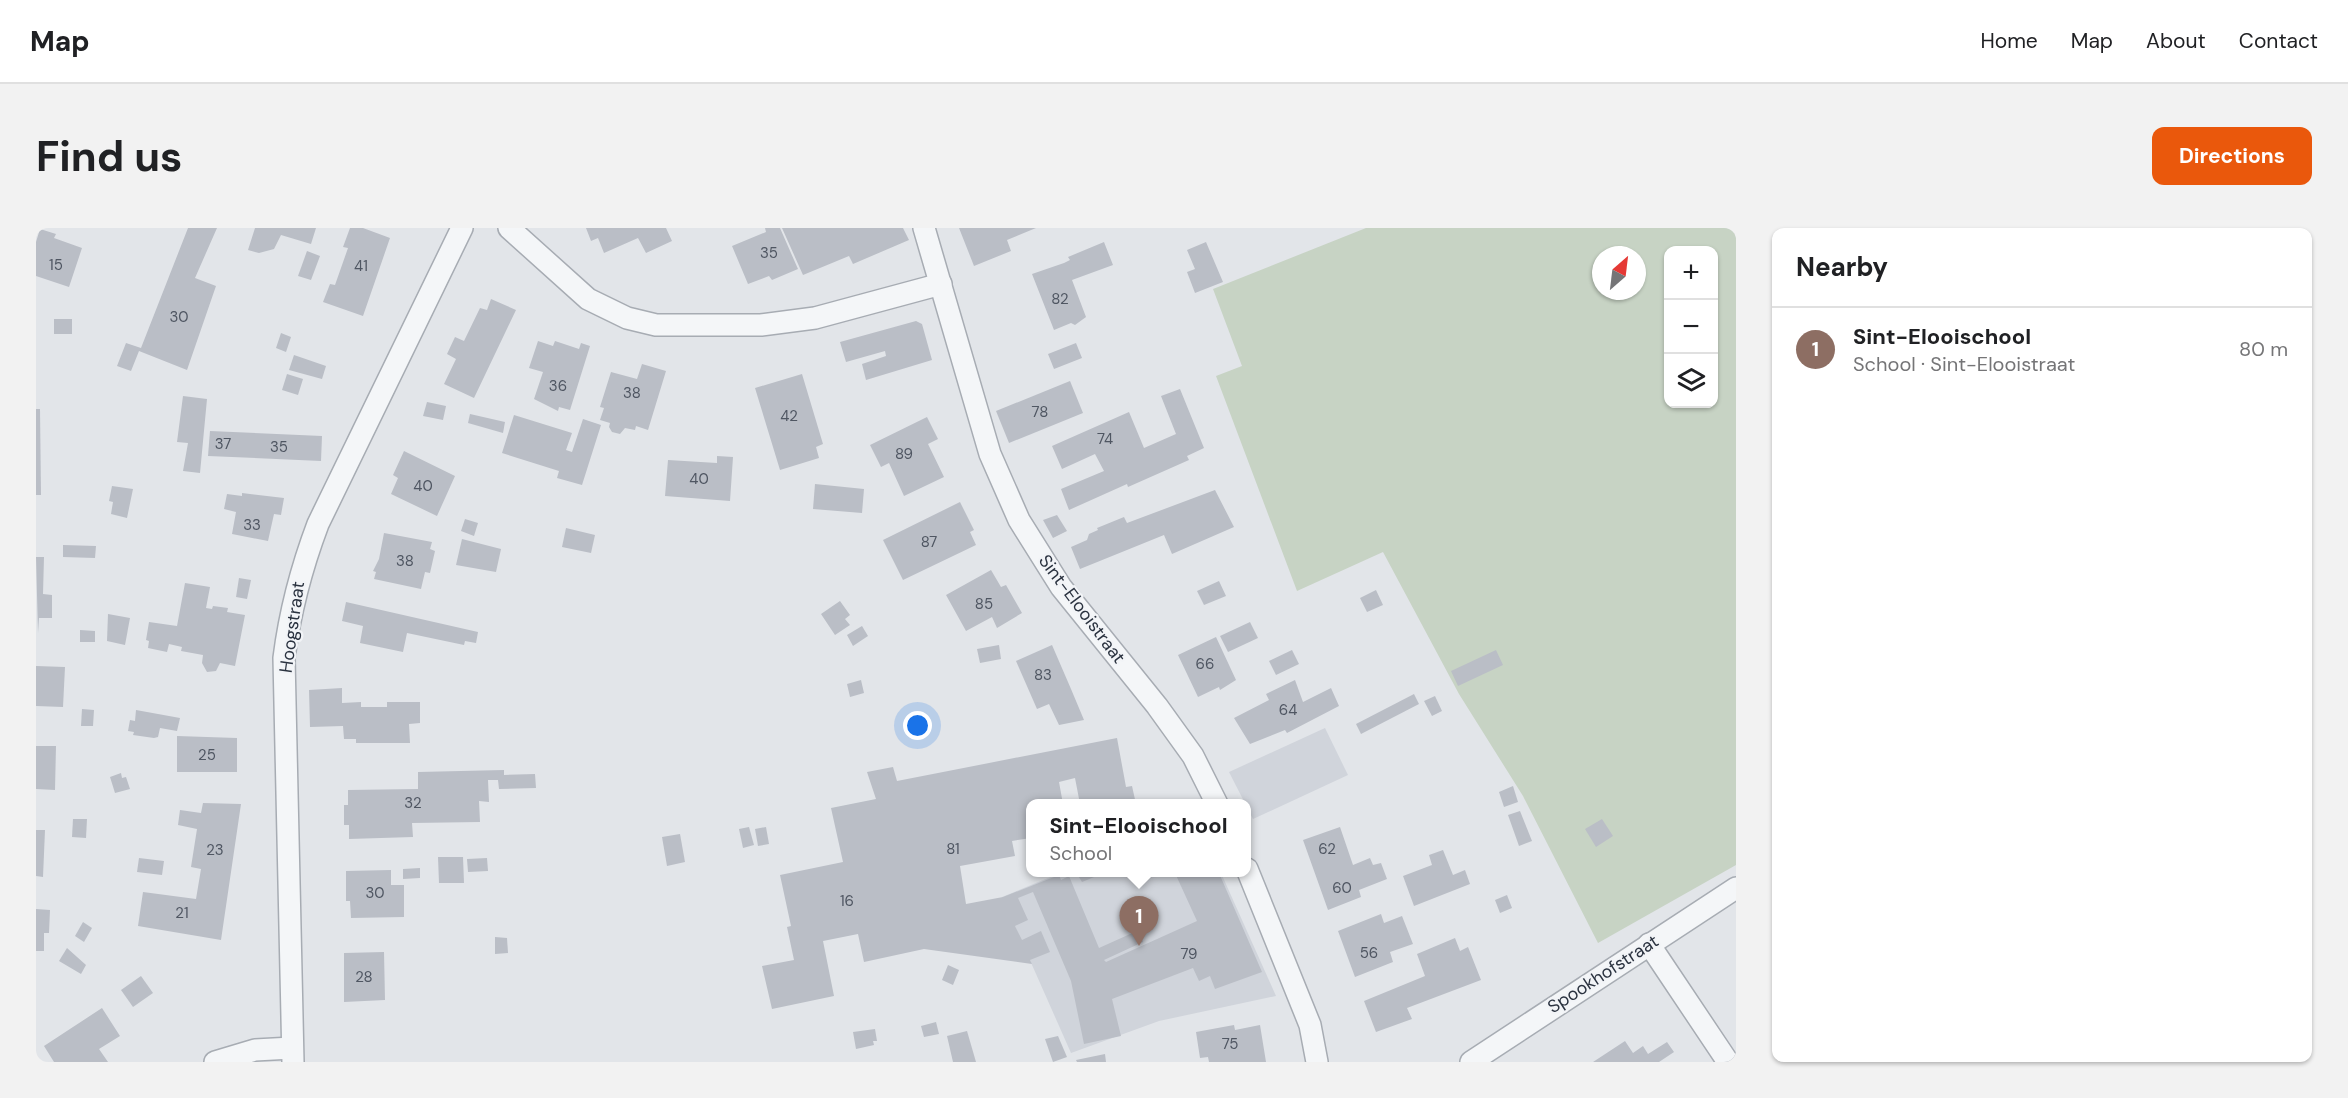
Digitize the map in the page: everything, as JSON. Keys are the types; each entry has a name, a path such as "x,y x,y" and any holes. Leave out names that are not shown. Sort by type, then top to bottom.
{"street":[{"name":"Hoogstraat","path":"293,1055 284,658 290,613 300,570 318,524 462,228"},
{"path":"509,228 588,299 627,318 656,325 761,325 815,318 941,284"},
{"name":"Sint-Elooistraat","path":"924,228 990,454 1019,519 1061,587 1157,706 1187,748 1214,799"},
{"path":"1250,877 1310,1025 1317,1062"},
{"name":"Spookhofstraat","path":"1471,1062 1736,888"},
{"path":"1649,944 1728,1062"},
{"path":"214,1062 255,1050 293,1055"}],"shaded area":[{"path":"1325,728 1348,775 1253,819 1251,799 1243,799 1229,772"},
{"path":"1050,877 1223,877 1276,996 1159,1021 1071,1053 1002,897"}],"green space":[{"path":"1366,228 1736,228 1736,865 1598,943 1523,796 1459,694 1383,552 1297,591 1216,376 1242,366 1213,289"}],"building":[{"path":"188,228 217,228 195,278 216,286 187,370 139,351 131,371 117,366 126,343 141,348"},
{"path":"255,228 316,228 311,244 281,235 274,249 259,253 248,250"},
{"path":"350,228 363,228 390,238 363,316 323,302 330,284 335,285 348,248 343,247"},
{"path":"586,228 666,228 672,241 646,253 638,238 604,253 598,238 591,241"},
{"path":"765,228 780,228 798,269 772,280 769,276 748,284 732,246 766,232"},
{"path":"782,228 903,228 909,240 853,264 849,256 803,275"},
{"path":"959,228 1036,228 1007,240 1011,251 974,266"},
{"path":"40,229 56,234 54,238 82,248 69,287 36,276 36,242"},
{"path":"1104,242 1113,265 1072,280 1086,317 1075,325 1071,323 1054,330 1032,274 1064,263 1070,260 1068,257"},
{"path":"1206,242 1223,282 1195,293 1187,272 1195,269 1187,250"},
{"path":"307,251 320,256 311,280 298,276"},
{"path":"491,299 516,310 474,398 444,384 456,359 447,354 455,337 464,341 480,308 487,310"},
{"path":"54,319 72,319 72,334 54,334"},
{"path":"916,321 922,324 932,360 866,380 862,364 886,356 885,351 846,362 840,342"},
{"path":"281,333 291,337 286,352 276,348"},
{"path":"538,341 553,346 555,341 579,349 581,343 590,346 570,410 559,407 558,411 534,399 543,372 529,368"},
{"path":"1076,343 1082,358 1054,369 1048,354"},
{"path":"294,355 326,366 322,379 289,370"},
{"path":"642,364 666,371 648,430 636,426 635,430 625,428 620,434 612,432 609,427 610,423 600,420 604,408 600,407 611,372 637,379"},
{"path":"287,374 303,379 298,395 282,390"},
{"path":"802,374 823,444 816,447 819,458 780,470 755,388"},
{"path":"1070,381 1083,413 1009,443 996,411"},
{"path":"1180,389 1204,448 1187,456 1189,460 1069,510 1061,489 1104,471 1095,454 1062,469 1052,446 1129,412 1144,448 1176,434 1161,396"},
{"path":"183,396 207,399 200,473 183,471 188,443 177,442"},
{"path":"427,402 446,406 443,420 423,416"},
{"path":"36,409 40,409 41,495 36,495"},
{"path":"470,414 505,422 503,433 468,423"},
{"path":"514,415 572,433 566,450 572,452 583,419 601,425 582,485 557,478 559,471 502,453"},
{"path":"927,417 938,439 928,444 944,477 904,496 889,463 881,467 870,445"},
{"path":"210,431 322,436 321,461 208,456"},
{"path":"404,451 455,476 437,516 391,494 398,478 393,475"},
{"path":"717,456 733,457 730,501 665,496 668,460 717,463"},
{"path":"815,484 864,489 862,513 813,509"},
{"path":"112,486 133,489 127,518 111,514 113,502 109,501"},
{"path":"1215,490 1234,527 1172,554 1164,535 1080,569 1071,547 1087,540 1089,534 1098,530 1097,528 1124,517 1127,523"},
{"path":"242,493 284,498 281,515 274,514 268,541 232,534 236,512 224,509 227,494 242,496"},
{"path":"960,502 974,530 970,532 976,545 903,580 883,540"},
{"path":"1057,515 1067,531 1053,538 1043,520"},
{"path":"465,519 478,523 474,536 461,531"},
{"path":"566,528 595,535 591,553 562,547"},
{"path":"384,533 432,542 430,549 435,551 430,573 425,572 421,589 374,579 376,572 373,571 379,559"},
{"path":"462,539 501,549 496,572 456,565"},
{"path":"63,545 96,546 95,558 63,557"},
{"path":"36,557 44,557 43,594 52,595 52,618 39,618 38,633"},
{"path":"991,570 1001,587 1006,585 1022,613 997,628 992,617 966,631 946,595"},
{"path":"239,578 251,580 247,599 236,597"},
{"path":"1219,581 1226,596 1204,605 1197,591"},
{"path":"185,583 210,587 206,608 212,609 213,606 228,608 227,612 245,615 235,666 220,663 216,671 207,672 202,663 203,655 181,651 182,647 169,644 167,652 148,648 149,641 146,640 149,622 177,626"},
{"path":"1376,590 1383,605 1367,612 1360,598"},
{"path":"840,601 850,615 845,619 850,625 835,635 821,614"},
{"path":"346,602 478,632 476,643 465,641 464,645 407,633 403,652 360,643 363,626 342,621"},
{"path":"108,614 130,618 125,645 107,641"},
{"path":"1250,622 1258,638 1228,652 1220,636"},
{"path":"862,626 868,636 853,646 847,635"},
{"path":"80,630 95,631 95,642 80,642"},
{"path":"1216,637 1236,680 1220,690 1219,687 1198,697 1178,655"},
{"path":"999,645 1001,659 980,663 977,649"},
{"path":"1052,645 1084,720 1059,725 1049,704 1037,709 1016,661"},
{"path":"1292,650 1299,664 1276,675 1269,661"},
{"path":"1496,650 1503,665 1458,686 1451,671"},
{"path":"36,666 65,667 63,707 36,706"},
{"path":"861,680 864,693 850,697 847,684"},
{"path":"1295,680 1303,702 1331,688 1339,706 1287,733 1285,730 1250,744 1234,718 1269,700 1266,694"},
{"path":"342,688 342,703 361,702 361,707 387,707 387,702 420,702 420,723 409,724 410,743 356,743 356,739 344,739 343,726 310,727 309,690"},
{"path":"1414,694 1419,704 1361,734 1356,724"},
{"path":"1435,696 1442,711 1432,716 1424,701"},
{"path":"82,709 94,710 93,726 81,726"},
{"path":"136,710 180,718 177,731 160,728 158,737 154,738 133,735 134,732 128,731 130,720 135,721"},
{"path":"177,736 237,738 237,772 177,772"},
{"path":"1117,738 1126,787 1132,786 1135,799 1079,799 1075,778 1059,782 1062,799 1026,799 1026,839 1012,841 1015,856 960,866 966,904 1003,897 1054,877 1060,877 1061,880 1069,877 1099,948 1139,930 1143,942 1104,960 1106,962 1197,921 1177,877 1221,877 1262,972 1215,989 1210,976 1199,981 1193,968 1112,999 1121,1036 1084,1044 1071,981 1033,892 1018,898 1028,920 1015,926 1022,940 1041,931 1050,952 1030,960 1032,964 924,949 864,962 858,934 823,941 834,996 772,1009 762,966 794,960 787,927 791,926 780,875 843,862 831,808 876,799 867,772 893,767 897,781"},
{"path":"36,746 56,746 55,790 36,789"},
{"path":"504,770 504,775 535,774 536,788 499,789 498,780 488,780 489,802 479,801 480,822 412,823 413,837 349,839 349,825 344,825 344,805 348,805 348,790 418,789 418,772"},
{"path":"121,773 122,778 126,777 130,789 115,793 110,777"},
{"path":"1513,786 1518,802 1504,807 1499,792"},
{"path":"203,803 241,804 221,940 138,926 143,892 196,899 201,869 191,867 197,829 178,825 180,810 201,813"},
{"path":"1520,811 1532,841 1519,846 1508,815"},
{"path":"73,819 87,819 86,838 72,837"},
{"path":"1602,819 1613,836 1596,847 1585,829"},
{"path":"749,827 754,845 743,848 739,829"},
{"path":"766,827 769,844 758,846 755,829"},
{"path":"1340,827 1353,865 1370,858 1373,865 1381,863 1387,879 1359,890 1361,897 1328,910 1303,840"},
{"path":"36,830 45,830 43,877 36,876"},
{"path":"680,834 685,862 667,866 662,837"},
{"path":"1443,850 1453,875 1465,870 1470,884 1414,906 1403,876 1432,865 1429,855"},
{"path":"438,857 463,857 464,883 439,883"},
{"path":"139,858 164,861 162,875 137,872"},
{"path":"487,858 488,871 468,872 467,859"},
{"path":"420,868 420,878 403,879 403,869"},
{"path":"391,870 391,885 404,885 404,917 351,918 350,901 346,901 346,871"},
{"path":"1079,877 1094,877 1082,882"},
{"path":"1507,895 1512,908 1500,913 1495,900"},
{"path":"36,909 50,910 49,933 44,933 44,951 36,951"},
{"path":"1381,914 1384,923 1402,916 1413,944 1390,952 1393,962 1355,977 1338,931"},
{"path":"83,922 92,928 84,942 75,936"},
{"path":"495,937 507,938 508,953 495,954"},
{"path":"1455,938 1460,951 1468,947 1481,980 1407,1008 1412,1019 1376,1032 1364,1001 1425,976 1417,954"},
{"path":"67,948 86,965 81,974 59,961"},
{"path":"384,952 385,1000 344,1002 344,953"},
{"path":"948,965 959,970 953,985 942,980"},
{"path":"141,976 153,993 133,1007 121,990"},
{"path":"102,1008 120,1036 99,1049 108,1062 54,1062 44,1046"},
{"path":"936,1022 939,1034 924,1037 921,1026"},
{"path":"1234,1025 1235,1030 1260,1025 1266,1062 1209,1062 1208,1057 1200,1058 1196,1032"},
{"path":"875,1029 877,1041 873,1041 874,1045 856,1049 853,1032"},
{"path":"967,1031 976,1062 953,1062 947,1036"},
{"path":"1058,1036 1067,1057 1053,1062 1045,1039"},
{"path":"1625,1041 1633,1053 1643,1046 1648,1054 1667,1042 1674,1052 1659,1062 1593,1062"},
{"path":"1105,1054 1106,1062 1077,1062 1076,1060"}],"place":[{"name":"Sint-Elooischool","path":"1139,946"}]}
